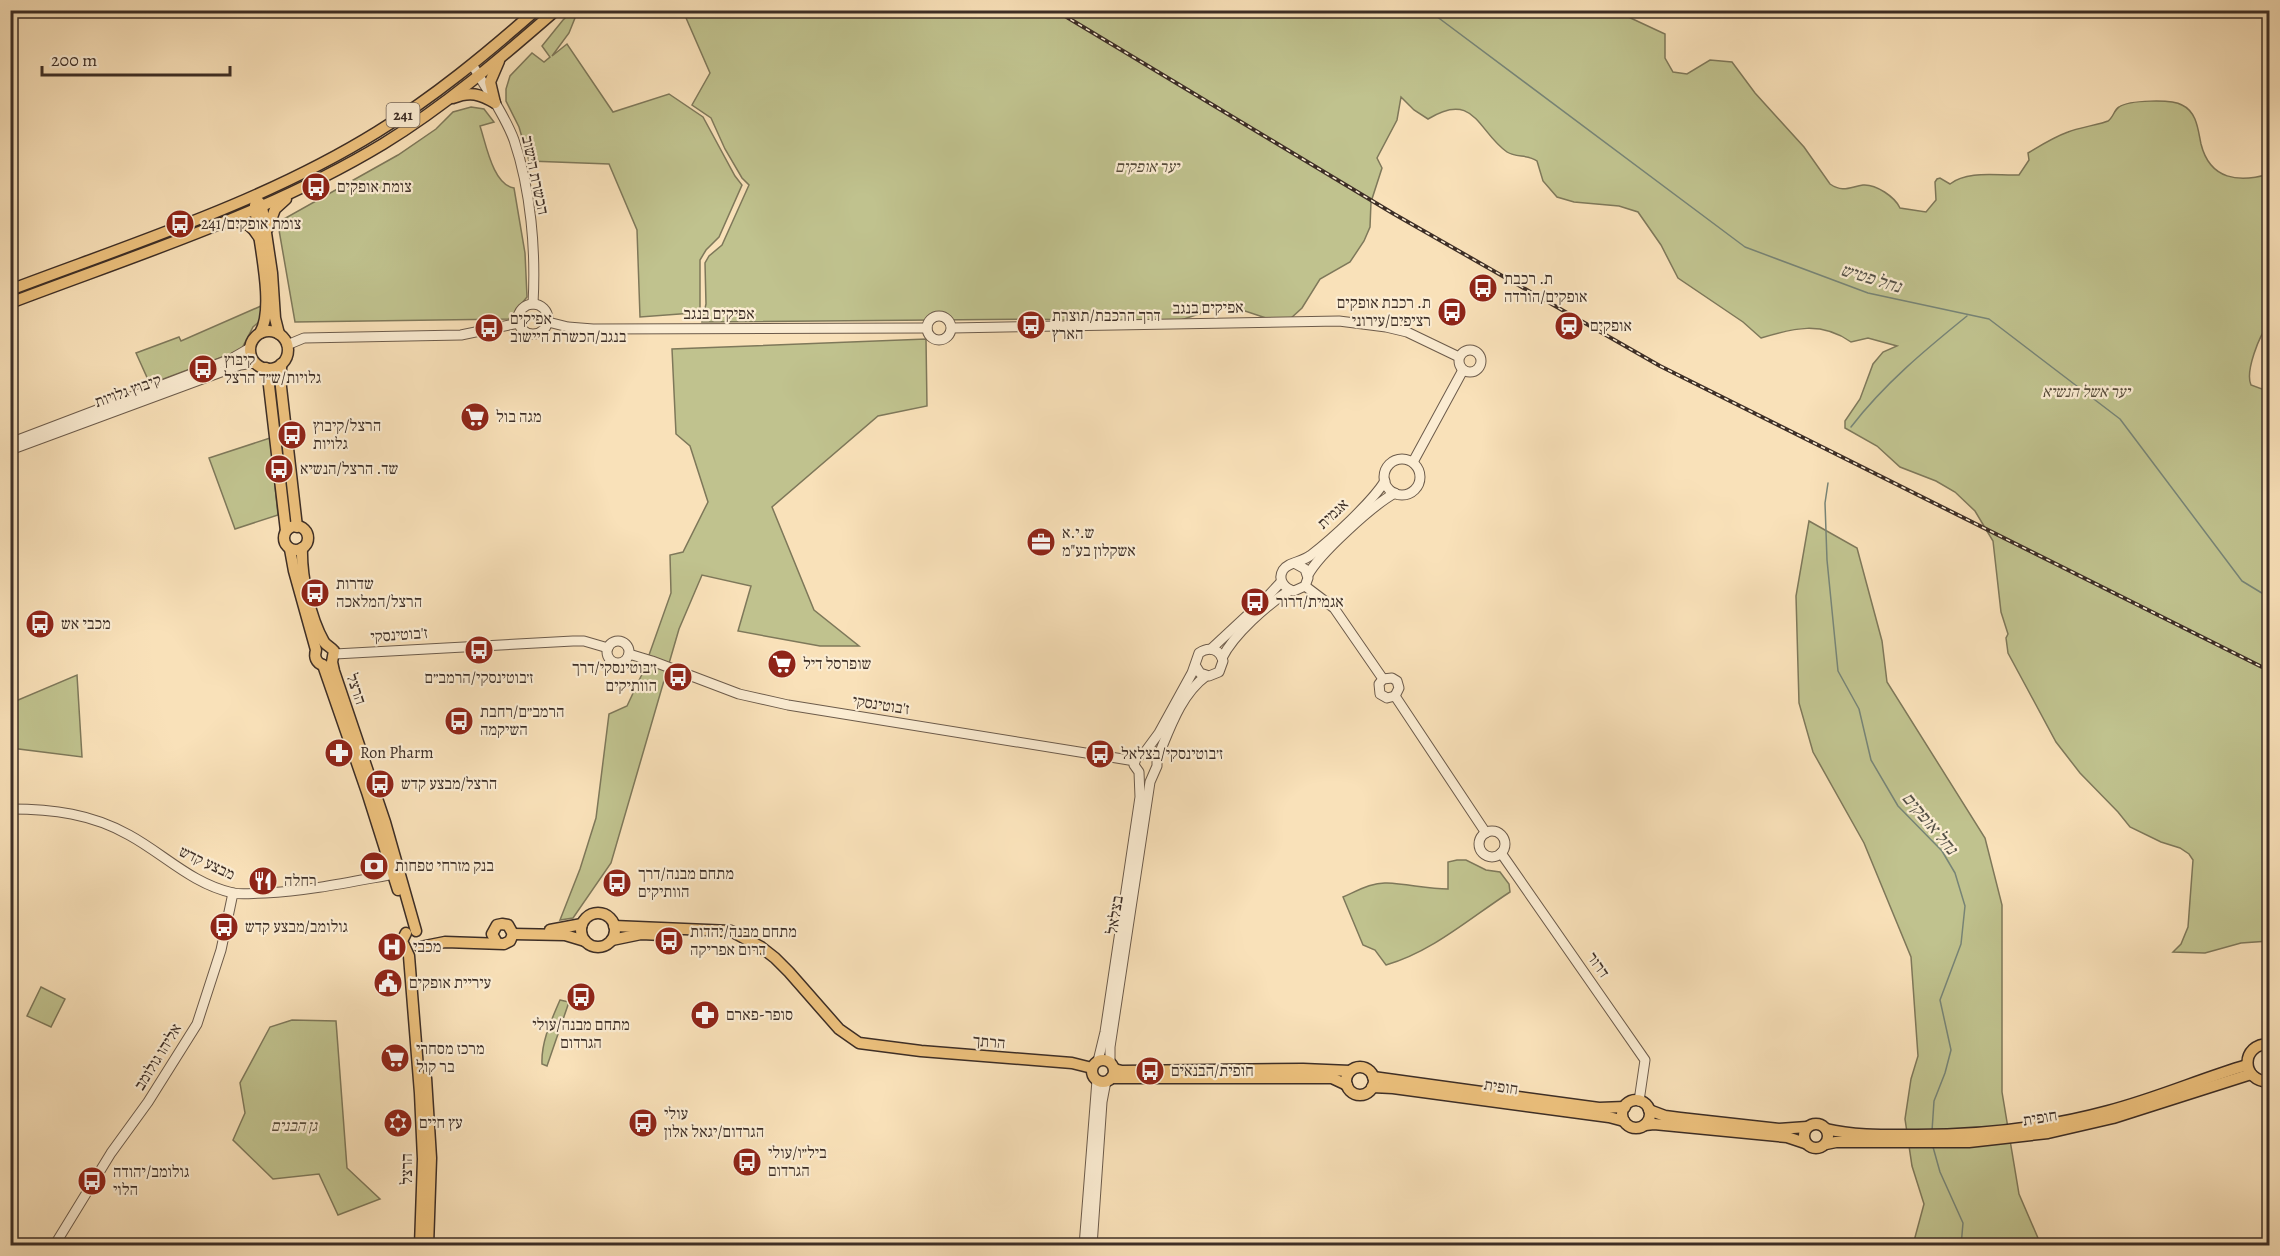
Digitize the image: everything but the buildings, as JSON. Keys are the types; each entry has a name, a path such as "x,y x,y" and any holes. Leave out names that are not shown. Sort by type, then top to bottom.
{"main road":[{"name":"241","path":"10,290 255,195 317,165 375,133 433,95 536,10"},
{"name":"241","path":"10,303 259,208 295,191 382,144 445,102 556,10"},
{"path":"495,103 490,82 493,70 502,56"},
{"path":"445,102 469,94 484,96 495,103"},
{"path":"255,195 259,208 263,236 275,318 279,334 287,345 287,355 281,364 277,367 266,368 255,363 250,348 251,342 265,325 263,236 275,209 295,191"},
{"path":"220,223 244,222 263,236"},
{"path":"260,333 270,331 279,334"},
{"path":"281,364 292,529 284,542 296,549 317,624 321,648 333,649 330,660"},
{"path":"266,368 292,529"},
{"path":"292,529 303,529 307,536 306,543 296,549"},
{"name":"הרצל","path":"321,648 316,660 330,660 414,933"},
{"path":"585,941 581,930 582,924 588,916 598,913 608,916 614,926 612,940"},
{"path":"494,938 495,927 502,924 510,927 513,934"},
{"path":"513,934 582,924"},
{"path":"614,926 723,930 731,931 747,939"},
{"path":"414,933 430,940 445,942"},
{"path":"414,933 422,940 414,949"},
{"path":"414,933 402,941 414,949 445,942 494,938 502,944 508,943 513,934"},
{"path":"528,933 565,935 597,947 612,940 641,934 720,935 747,939"},
{"name":"הרתך","path":"747,939 771,954 844,1035 859,1043 1072,1064 1095,1064 1105,1060 1108,1074"},
{"name":"הרצל","path":"414,949 414,1011 423,1159 420,1245"},
{"name":"הרצל","path":"414,949 431,1158 428,1245"},
{"path":"2270,1044 2260,1045 2248,1056 2249,1070 2260,1081 2270,1082"},
{"path":"1095,1064 1092,1074 1332,1078 1347,1085 1351,1091 1358,1094 1366,1093 1373,1082 1365,1068 1357,1067 1350,1071 1303,1069 1122,1071 1108,1074"},
{"name":"חופית","path":"1826,1144 1998,1135 2109,1111 2249,1070"},
{"path":"1347,1085 1350,1071"},
{"name":"חופית","path":"1373,1082 1599,1108 1625,1107"},
{"name":"חופית","path":"1373,1082 1393,1088 1624,1121"},
{"path":"1639,1101 1649,1110 1665,1116 1680,1118 1779,1129 1819,1124 1826,1129 1828,1136 1826,1144 1815,1149 1787,1137 1654,1124 1636,1128 1624,1121 1622,1114 1629,1102 1639,1101"},
{"path":"1645,1125 1649,1118 1649,1110"},
{"path":"1805,1143 1803,1135 1807,1127"},
{"name":"חופית","path":"1826,1129 1906,1139"}],"street":[{"name":"הכשרת הישוב","path":"472,64 514,141 521,166 534,261 533,304"},
{"path":"533,304 544,308 548,313 548,322 544,330 533,334 523,330 519,323 521,310 533,304"},
{"path":"942,316 949,321 952,328 947,338 940,341 931,337 927,328 930,321 942,316"},
{"name":"אפיקים בנגב","path":"952,328 1339,321 1375,325 1407,332 1459,357"},
{"name":"אפיקים בנגב","path":"548,322 568,327 593,329 927,328"},
{"path":"287,345 304,338 461,335 519,323"},
{"name":"קיבוץ גלויות","path":"10,443 231,359 250,348"},
{"path":"1468,350 1476,352 1480,356 1481,364 1475,371 1463,370 1459,365 1459,357 1468,350"},
{"name":"קיבוץ גלויות","path":"10,450 240,365 255,363"},
{"path":"1413,462 1463,370"},
{"path":"1402,459 1413,462 1419,470 1418,486 1410,493 1395,493 1388,488 1385,472 1391,463 1402,459"},
{"name":"אגמית","path":"1296,564 1319,548 1373,497 1385,481"},
{"name":"אגמית","path":"1308,575 1317,561 1356,524 1382,500 1395,493"},
{"path":"1145,752 1159,734 1199,653 1210,649 1254,610 1281,582 1281,574 1285,568 1296,564 1303,566 1308,575 1305,586 1298,591 1290,590 1281,582"},
{"path":"1305,586 1334,608 1383,679"},
{"path":"1195,665 1198,671 1206,676 1213,676 1219,672 1222,658 1232,642 1275,601 1290,590"},
{"name":"ז'בוטינסקי","path":"330,660 573,641 590,642 608,648"},
{"path":"620,641 627,646 629,654 625,660 615,663 608,655 608,648 611,643 620,641"},
{"path":"1210,649 1222,658"},
{"name":"ז'בוטינסקי","path":"629,654 739,694 788,705 1134,761"},
{"path":"1157,759 1151,753 1139,754 1134,761 1135,767 1144,774 1153,772 1186,698 1206,676"},
{"path":"1392,678 1397,681 1399,691 1395,696 1387,698 1380,694 1379,684 1383,679 1392,678"},
{"path":"1395,696 1486,833"},
{"name":"בצלאל","path":"1095,1064 1105,1032 1138,817 1139,772"},
{"name":"בצלאל","path":"1084,1245 1110,1047 1148,790 1153,772"},
{"name":"מבצע קדש","path":"10,809 66,812 99,821 130,835 177,868 202,882 233,893 313,889 397,874"},
{"path":"1495,831 1503,837 1505,846 1501,854 1491,856 1483,852 1480,840 1486,833 1495,831"},
{"name":"דרור","path":"1501,854 1645,1060 1639,1101"},
{"name":"אליהו גולומב","path":"54,1245 111,1153 148,1102 197,1024 221,950 233,893"},
{"name":"בצלאל","path":"1092,1245 1102,1102 1108,1074"}],"green space":[{"path":"573,11 584,11 575,18 569,33 552,56 567,44 613,112 669,94 703,117 742,185 719,237 700,260 700,307 693,313 640,317 637,230 609,164 529,161 519,127 506,101 506,89 510,76 532,53 544,62 550,57 542,46"},
{"path":"683,11 1618,11 1665,34 1665,58 1673,72 1687,74 1710,60 1732,62 1755,93 1804,147 1830,184 1843,189 1868,185 1890,196 1900,208 1926,212 1936,200 1935,182 1937,179 1940,178 1950,184 1974,175 2019,175 2029,160 2028,153 2063,134 2108,121 2117,108 2141,102 2160,101 2182,105 2194,117 2205,156 2219,172 2237,178 2269,174 2269,324 2254,354 2250,379 2251,385 2270,392 2269,941 2241,943 2205,953 2173,952 2181,944 2188,927 2193,860 2180,848 2161,842 2130,827 2080,773 2056,742 2008,653 2006,638 2008,634 2001,612 1993,541 1975,511 1955,492 1936,481 1900,467 1877,446 1845,428 1845,421 1860,399 1873,364 1883,352 1897,346 1868,338 1851,342 1829,331 1807,328 1761,338 1743,322 1678,278 1661,245 1638,212 1619,206 1574,202 1557,197 1543,181 1537,161 1530,157 1507,152 1466,111 1456,109 1444,111 1428,119 1414,110 1401,97 1397,120 1377,158 1382,168 1371,202 1370,227 1364,241 1350,262 1320,279 1302,308 1290,319 1266,318 1233,307 1217,308 1172,323 1033,319 702,322 706,304 705,263 709,256 722,245 749,185 742,178 725,149 711,118 692,105 710,73"},
{"path":"471,107 484,109 494,122 480,126 491,163 501,180 514,188 525,253 527,297 509,319 295,322 279,230 282,220 398,155 436,129 453,112"},
{"path":"261,306 261,320 253,327 241,350 150,384 136,353 179,337 181,341"},
{"path":"926,339 927,406 878,416 772,507 814,610 859,646 820,646 738,631 751,586 702,575 679,629 611,863 573,918 560,920 580,869 596,818 609,714 627,706 643,672 671,593 670,555 683,552 708,502 690,446 676,434 672,349"},
{"path":"270,438 278,515 235,529 209,458"},
{"path":"1809,521 1857,548 1882,641 1887,682 1985,838 2002,905 2002,1092 2019,1194 2041,1245 1919,1246 1914,1241 1924,1204 1912,1166 1905,1119 1911,1079 1918,1056 1911,957 1864,843 1813,752 1799,703 1796,596"},
{"path":"77,675 82,757 11,748 11,703"},
{"path":"1466,860 1486,870 1500,872 1509,884 1510,892 1435,943 1386,965 1375,950 1363,945 1343,897 1381,883 1448,889 1448,862"},
{"path":"41,987 65,999 51,1027 27,1016"},
{"path":"560,1000 569,1002 547,1066 542,1064 543,1048"},
{"name":"גן הבנים","path":"292,1020 336,1021 347,1168 380,1199 338,1215 319,1174 273,1179 233,1140 245,1113 240,1083 270,1027"}],"waterway":[{"name":"נחל פטיש","path":"1428,10 1745,247 1868,293 1989,319 2120,419 2242,581 2270,598"},
{"name":"נחל אופקים","path":"1851,427 1891,382 1967,316"},
{"name":"נחל אופקים","path":"1828,483 1825,503 1827,560 1838,671 1859,709 1871,760 1898,806 1942,851 1955,873 1965,906 1961,944 1940,1000 1951,1050 1934,1101 1932,1131"},
{"name":"נחל אופקים","path":"1933,1147 1940,1172 1963,1223 1961,1246"}],"railway":[{"path":"1055,10 1394,214 1660,366 2270,671"}],"place":[{"name":"צומת אופקים","path":"316,187"},
{"name":"צומת אופקים/241","path":"180,224"},
{"name":"ת. רכבת אופקים/הורדה","path":"1483,288"},
{"name":"ת. רכבת אופקים רציפים/עירוני","path":"1452,312"},
{"name":"דרך הרכבת/תוצרת הארץ","path":"1031,325"},
{"name":"אופקים","path":"1569,326"},
{"name":"אפיקים בנגב/הכשרת היישוב","path":"489,328"},
{"name":"קיבוץ גלויות/ש״ד הרצל","path":"203,369"},
{"name":"מגה בול","path":"475,417"},
{"name":"הרצל/קיבוץ גלויות","path":"292,435"},
{"name":"שד. הרצל/הנשיא","path":"279,469"},
{"name":"ש.י.א אשקלון בע\"מ","path":"1041,542"},
{"name":"שדרות הרצל/המלאכה","path":"315,593"},
{"name":"אגמית/דרור","path":"1255,602"},
{"name":"מכבי אש","path":"40,624"},
{"name":"ז׳בוטינסקי/הרמב״ם","path":"479,650"},
{"name":"שופרסל דיל","path":"782,664"},
{"name":"ז׳בוטינסקי/דרך הוותיקים","path":"678,677"},
{"name":"הרמב״ם/רחבת השיקמה","path":"459,721"},
{"name":"Ron Pharm","path":"339,753"},
{"name":"ז׳בוטינסקי/בצלאל","path":"1100,754"},
{"name":"הרצל/מבצע קדש","path":"380,784"},
{"name":"בנק מזרחי טפחות","path":"374,866"},
{"name":"רחלה","path":"263,881"},
{"name":"מתחם מבנה/דרך הוותיקים","path":"617,883"},
{"name":"גולומב/מבצע קדש","path":"224,927"},
{"name":"מתחם מבנה/יהדות דרום אפריקה","path":"669,941"},
{"name":"מכבי","path":"392,947"},
{"name":"עיריית אופקים","path":"388,983"},
{"name":"מתחם מבנה/עולי הגרדום","path":"581,997"},
{"name":"סופר-פארם","path":"705,1015"},
{"name":"מרכז מסחרי בר קול","path":"395,1058"},
{"name":"חופית/הבנאים","path":"1150,1071"},
{"name":"עץ חיים","path":"398,1123"},
{"name":"עולי הגרדום/יגאל אלון","path":"643,1123"},
{"name":"ביל״ו/עולי הגרדום","path":"747,1162"},
{"name":"גולומב/יהודה הלוי","path":"92,1181"}],"park label":[{"name":"יער אופקים","path":"1147,167"},
{"name":"יער אשל הנשיא","path":"2086,392"}]}
